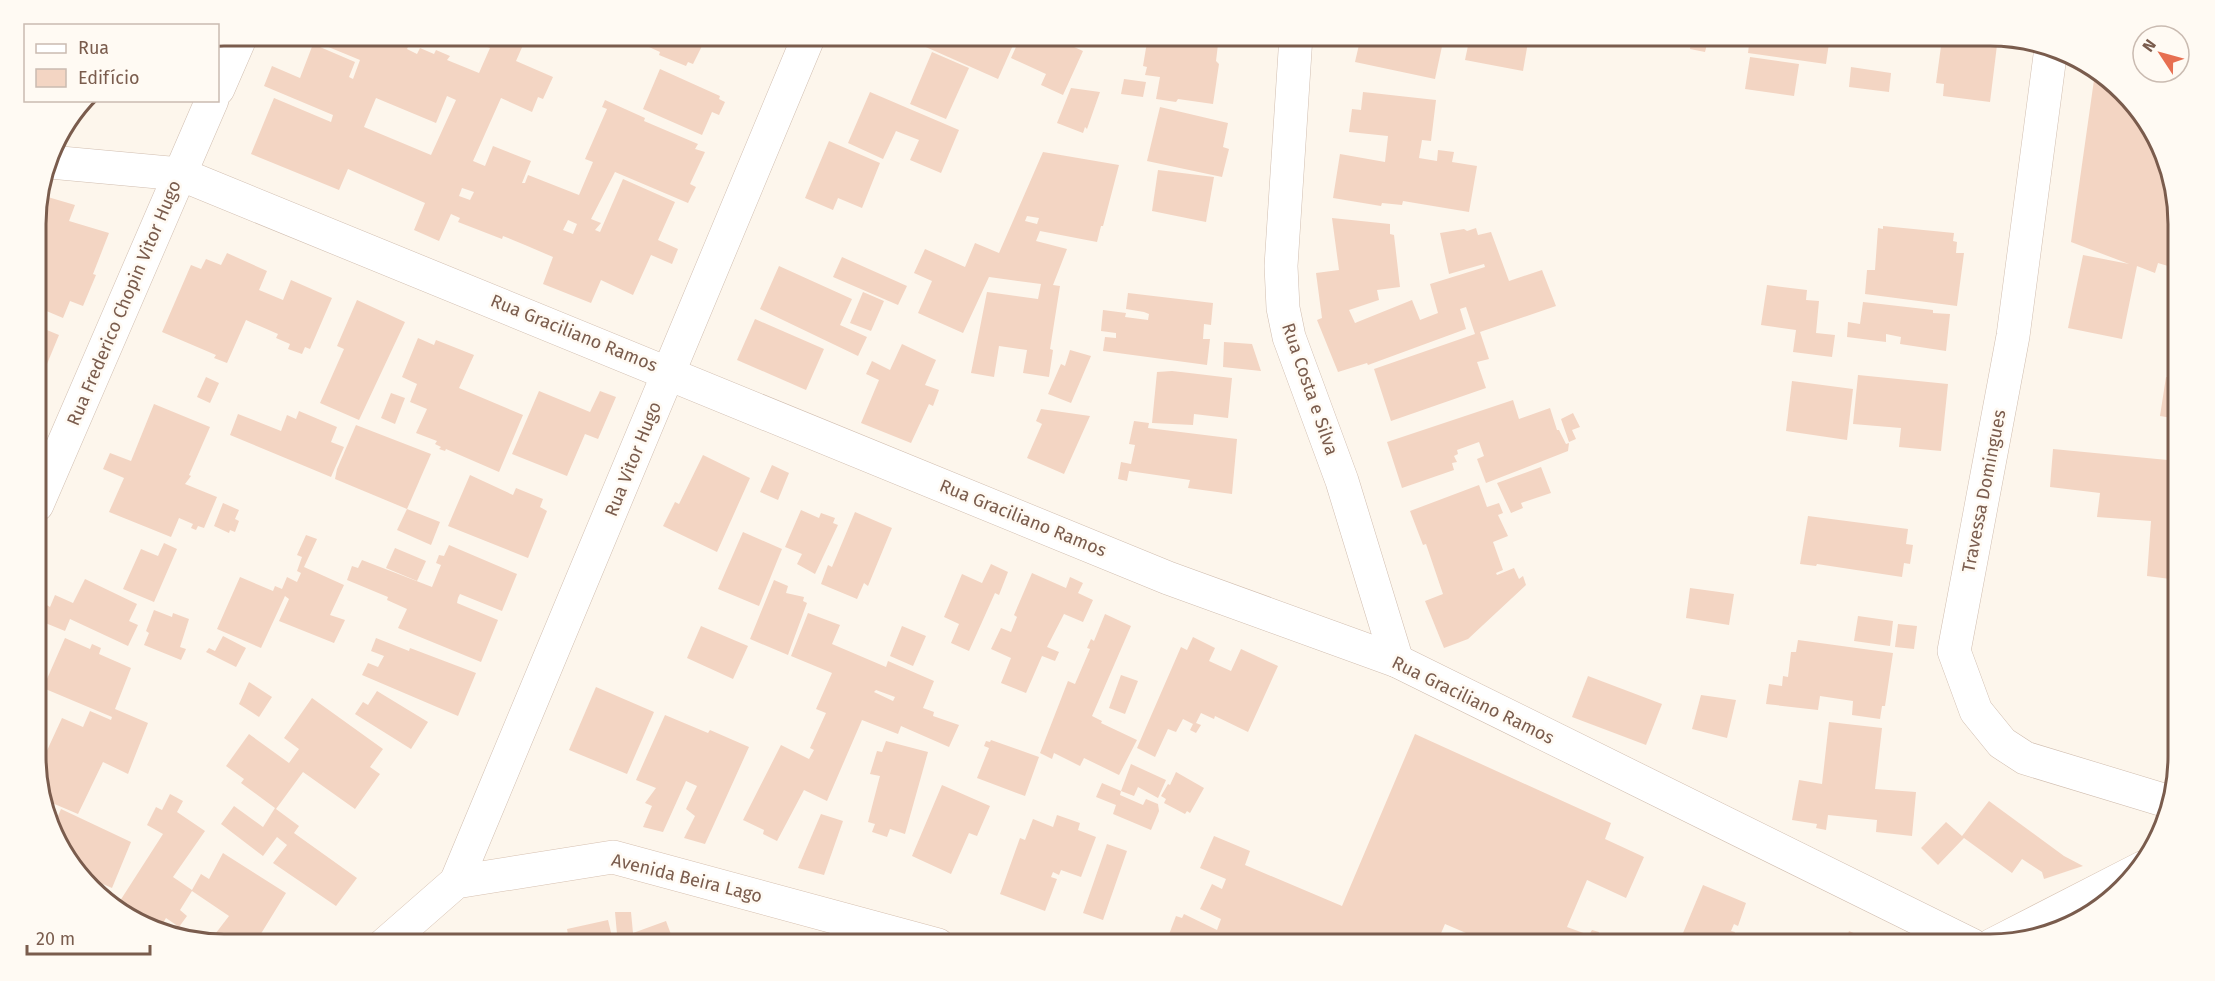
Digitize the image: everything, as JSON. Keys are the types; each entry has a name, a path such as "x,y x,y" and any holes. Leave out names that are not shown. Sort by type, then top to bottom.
{"street":[{"name":"Rua Costa e Silva","path":"1295,46 1281,267 1283,308 1289,337 1342,481 1397,661"},
{"path":"219,87 236,47"},
{"name":"Rua Vitor Hugo","path":"456,882 805,47"},
{"name":"Travessa Domingues","path":"2050,57 2013,336 1954,651 1976,711 2002,743 2025,758 2163,800"},
{"name":"Rua Frederico Chopin Vitor Hugo","path":"47,483 212,102"},
{"name":"Rua Graciliano Ramos","path":"58,163 180,174 669,372 1168,578 1397,661 1950,934"},
{"name":"Avenida Beira Lago","path":"456,882 613,857 897,934"},
{"path":"2017,932 2117,881"},
{"path":"397,934 456,882"}],"building":[{"path":"1146,46 1218,46 1216,61 1219,64 1213,104 1178,99 1176,102 1156,99 1160,77 1145,75 1147,67 1143,66"},
{"path":"1359,46 1442,46 1435,79 1355,62"},
{"path":"1468,46 1527,46 1523,71 1465,60"},
{"path":"1690,46 1706,46 1705,52 1690,49"},
{"path":"1749,46 1829,46 1826,64 1748,53"},
{"path":"1941,46 1997,47 1990,102 1943,96 1944,84 1936,83"},
{"path":"312,47 320,47 355,62 349,77 353,79 360,60 328,47 408,47 407,49 417,54 420,48 434,54 436,50 450,56 447,60 479,73 490,48 487,47 522,47 516,61 553,77 543,99 538,97 532,112 501,98 473,161 485,166 493,146 531,161 522,183 525,183 528,175 579,195 593,162 585,159 607,109 602,107 605,100 645,118 644,121 698,144 695,149 705,152 690,184 696,187 688,203 615,172 591,219 601,223 595,230 600,232 623,179 675,202 658,240 678,249 672,264 651,255 633,295 601,280 591,303 543,284 553,257 503,236 502,239 458,222 460,218 451,214 439,241 414,230 425,203 348,169 339,190 251,154 274,98 331,122 333,115 264,86 272,66 300,78","holes":["447,96 456,100 431,155 364,127 376,98 436,123","462,188 474,192 470,200 459,196","568,220 577,224 573,234 563,230"]},
{"path":"649,47 702,47 693,64 688,62 686,66 659,55 660,52"},
{"path":"925,47 1012,47 998,79"},
{"path":"1016,47 1073,47 1083,51 1063,95 1041,85 1046,74 1011,58"},
{"path":"932,52 969,68 946,119 910,104"},
{"path":"1750,57 1799,64 1794,96 1745,89"},
{"path":"1851,67 1891,73 1889,92 1849,87"},
{"path":"660,69 720,96 719,99 725,102 719,115 712,112 702,135 643,109"},
{"path":"2090,77 2099,83 2116,99 2145,135 2155,156 2167,201 2168,266 2158,263 2155,273 2137,266 2122,339 2068,328 2083,255 2129,264 2071,242 2094,80"},
{"path":"1124,79 1146,82 1143,97 1121,94"},
{"path":"1071,88 1100,92 1087,129 1085,127 1083,133 1057,123"},
{"path":"870,92 959,130 941,173 910,160 919,140 896,131 883,159 848,143"},
{"path":"1363,92 1436,100 1431,141 1422,140 1419,158 1437,161 1438,150 1454,152 1452,162 1477,166 1469,212 1403,201 1402,205 1382,203 1381,206 1333,198 1340,154 1385,162 1388,136 1349,132 1352,109 1361,110"},
{"path":"1160,107 1228,123 1223,147 1229,149 1222,177 1147,161"},
{"path":"829,141 880,163 862,208 838,198 833,210 805,198"},
{"path":"1043,152 1119,165 1097,242 1040,231 1036,241 1067,249 1053,285 1060,286 1050,349 1053,350 1049,377 1023,373 1027,350 999,346 994,377 971,373 987,292 1038,299 1041,284 989,277 963,333 918,313 932,281 914,273 925,249 965,267 975,243 999,253","holes":["1027,216 1039,218 1037,224 1025,221"]},
{"path":"1158,170 1214,177 1206,222 1152,211"},
{"path":"49,197 75,205 69,221 109,233 93,274 96,275 83,306 70,301 63,318 47,311"},
{"path":"1332,218 1390,224 1390,234 1394,235 1400,287 1377,290 1379,300 1349,310 1355,323 1412,300 1420,320 1438,313 1430,284 1485,267 1484,264 1449,274 1440,233 1464,229 1467,231 1476,228 1478,235 1491,232 1509,281 1542,270 1556,306 1480,332 1489,359 1477,362 1486,388 1391,421 1374,369 1475,334 1466,307 1460,309 1466,329 1368,365 1367,363 1338,372 1317,320 1322,318 1316,273 1339,270"},
{"path":"1883,226 1954,233 1953,241 1957,242 1956,253 1964,253 1957,306 1865,294 1867,270 1875,270 1878,228 1883,229"},
{"path":"227,253 267,271 259,290 283,300 291,280 332,298 310,349 305,347 302,354 288,349 290,344 276,338 278,334 246,320 227,363 214,358 216,355 162,332 191,265 201,269 206,259 221,265"},
{"path":"842,257 907,286 898,305 833,277"},
{"path":"779,266 852,299 840,325 867,337 858,356 760,309"},
{"path":"1767,285 1807,290 1806,300 1819,301 1816,333 1835,335 1832,357 1793,352 1796,330 1761,325"},
{"path":"863,292 884,301 871,331 850,323"},
{"path":"1128,293 1213,303 1211,325 1204,324 1203,339 1210,339 1207,365 1103,351 1105,337 1116,338 1116,333 1101,331 1103,310 1126,313 1125,317 1148,320 1149,314 1126,309"},
{"path":"357,300 405,322 359,420 320,403 344,349 337,346"},
{"path":"1863,302 1950,314 1946,351 1900,344 1901,337 1886,334 1886,342 1847,337 1848,322 1860,324"},
{"path":"755,319 824,349 806,390 737,360"},
{"path":"47,330 59,335 47,365"},
{"path":"418,338 434,345 436,340 474,355 459,388 523,415 499,472 446,449 445,451 439,449 441,447 435,444 437,441 416,433 427,409 410,402 417,384 402,377"},
{"path":"1224,342 1252,344 1261,371 1223,367"},
{"path":"902,344 936,360 925,385 939,390 933,406 929,404 911,443 861,423 879,380 866,374 872,361 890,370"},
{"path":"1070,350 1091,356 1071,403 1048,394 1061,364 1065,366"},
{"path":"1172,371 1232,378 1228,418 1194,414 1193,425 1152,423 1157,372"},
{"path":"1858,375 1948,384 1941,451 1899,447 1901,428 1853,424"},
{"path":"206,377 219,383 210,403 197,397"},
{"path":"2166,377 2168,377 2168,417 2160,416"},
{"path":"1792,381 1853,389 1847,440 1786,431"},
{"path":"539,391 590,412 600,391 616,397 598,439 585,434 567,476 512,454"},
{"path":"391,393 405,398 395,424 381,418"},
{"path":"1513,400 1519,419 1550,408 1557,430 1566,444 1569,443 1568,451 1486,483 1477,459 1484,456 1479,442 1457,450 1458,454 1454,456 1457,462 1452,463 1454,470 1402,488 1387,442"},
{"path":"154,404 210,427 189,475 191,476 185,484 217,497 204,528 198,526 196,530 191,528 193,524 179,518 171,537 109,512 124,478 103,469 110,453 131,461"},
{"path":"1041,409 1090,416 1064,474 1027,458 1042,424 1036,421"},
{"path":"299,411 337,427 331,442 344,447 331,477 230,435 238,414 281,431 287,415 296,419"},
{"path":"1573,413 1580,427 1572,430 1576,439 1569,442 1561,419"},
{"path":"1134,421 1149,423 1148,428 1237,439 1232,494 1188,488 1190,480 1129,471 1127,481 1118,479 1121,462 1131,464 1135,445 1129,444"},
{"path":"356,425 431,454 407,509 335,479"},
{"path":"2053,449 2168,460 2168,579 2147,576 2151,521 2097,517 2100,493 2050,487"},
{"path":"703,455 750,478 717,552 663,526 675,502 679,504"},
{"path":"772,465 789,473 778,500 760,492"},
{"path":"1541,467 1551,493 1521,503 1523,508 1511,513 1497,483"},
{"path":"470,475 513,495 516,488 543,499 540,507 547,511 528,558 448,526"},
{"path":"1479,485 1487,507 1499,503 1503,513 1498,515 1508,536 1493,542 1503,570 1496,573 1497,575 1514,568 1519,579 1523,576 1526,585 1468,639 1444,648 1425,601 1443,594 1426,544 1423,545 1410,511"},
{"path":"223,503 239,510 235,519 239,521 235,532 230,530 229,533 214,526"},
{"path":"407,509 440,522 431,545 397,530"},
{"path":"801,510 819,518 821,513 835,518 833,523 838,525 815,574 797,564 802,554 785,547"},
{"path":"855,512 892,528 868,586 864,583 857,599 821,584 828,565 832,567"},
{"path":"1808,516 1908,529 1906,544 1913,545 1910,564 1904,563 1902,577 1817,564 1816,566 1800,564"},
{"path":"743,532 782,549 759,606 718,589"},
{"path":"306,535 317,539 304,567 344,585 330,615 345,620 334,643 279,621 289,599 285,596 261,648 217,629 240,577 273,591 275,586 282,589 287,577 297,582 301,573 297,571 302,557 297,555"},
{"path":"164,543 177,549 154,602 123,589 141,549 158,556"},
{"path":"449,545 517,574 502,611 460,594 458,598 457,603 498,620 481,662 398,628 407,609 387,600 388,597 347,580 352,566 358,568 362,560 432,587 441,565 436,563 439,555 444,556"},
{"path":"395,548 426,561 417,581 386,568"},
{"path":"991,564 1008,572 999,595 995,593 969,651 951,643 959,624 944,617 962,574 982,583"},
{"path":"1032,573 1066,588 1070,577 1083,583 1078,593 1093,600 1083,622 1064,614 1047,647 1059,652 1055,661 1042,656 1026,693 1001,683 1011,658 991,649 1001,628 1011,632 1017,617 1014,615"},
{"path":"85,579 137,604 129,621 138,625 128,646 70,619 65,631 46,623 46,605 50,607 55,595 73,603"},
{"path":"774,580 788,586 786,593 804,597 803,601 807,603 788,655 750,639"},
{"path":"1690,588 1734,594 1729,625 1686,618"},
{"path":"154,610 172,617 173,613 189,619 180,647 186,649 181,660 144,645 149,633 146,631"},
{"path":"808,613 840,625 832,644 886,667 888,661 934,681 923,708 934,712 933,716 959,725 949,747 901,726 898,734 862,720 827,801 804,790 777,841 763,834 764,830 743,820 781,745 809,759 814,750 810,748 826,713 816,709 832,673 791,656","holes":["876,690 895,697 893,701 874,692"]},
{"path":"1105,614 1131,626 1092,716 1102,721 1101,723 1137,740 1119,775 1084,758 1080,766 1054,753 1052,759 1040,753 1068,681 1075,684 1090,649 1087,648 1091,639 1094,641"},
{"path":"1858,616 1893,621 1890,646 1854,641"},
{"path":"1898,624 1917,626 1914,649 1895,647"},
{"path":"701,626 748,646 733,679 687,658"},
{"path":"902,626 926,636 913,666 890,656"},
{"path":"223,636 246,648 236,667 206,652 209,648 215,651"},
{"path":"1193,637 1215,648 1209,661 1231,671 1241,649 1278,666 1248,732 1215,716 1214,719 1201,713 1196,723 1201,725 1196,733 1190,730 1193,724 1183,719 1176,732 1168,729 1155,757 1137,748 1181,647 1187,650"},
{"path":"65,638 90,649 92,644 101,648 99,654 131,668 115,709 148,723 128,774 103,762 78,814 53,803 48,780 46,753 62,718 83,727 90,711 111,720 112,717 46,689 46,681"},
{"path":"376,638 476,673 458,716 362,675 368,663 378,667 384,656 371,651"},
{"path":"1798,640 1893,653 1885,706 1882,706 1880,719 1852,715 1853,701 1820,696 1818,710 1766,704 1769,684 1782,686 1783,676 1788,677 1791,652 1796,652"},
{"path":"1121,675 1138,681 1125,714 1109,708"},
{"path":"1588,676 1662,704 1646,745 1572,717"},
{"path":"249,682 272,697 259,717 239,704"},
{"path":"596,687 654,712 627,774 569,750"},
{"path":"377,691 428,722 411,749 355,714 363,702 368,705"},
{"path":"1701,695 1736,700 1727,738 1692,729"},
{"path":"312,698 383,749 370,767 380,774 355,809 303,772 276,809 299,826 294,833 357,878 336,906 273,863 287,845 277,837 263,856 221,824 234,806 263,827 275,808 241,783 244,779 226,766 249,734 289,763 299,749 284,738"},
{"path":"665,715 708,733 710,730 749,747 705,844 684,838 695,816 686,809 697,786 686,781 663,832 643,827 652,806 645,803 656,788 636,780"},
{"path":"1829,722 1882,728 1875,789 1916,792 1912,836 1876,832 1877,820 1828,815 1826,830 1816,828 1817,824 1792,820 1799,780 1822,784"},
{"path":"1415,734 1611,823 1605,839 1644,857 1626,898 1587,880 1567,927 1586,934 1468,934 1445,924 1441,934 1169,934 1176,916 1182,918 1184,914 1217,930 1221,919 1200,909 1212,884 1222,889 1226,879 1200,868 1214,836 1250,851 1245,865 1342,906"},
{"path":"991,740 1039,757 1025,796 977,778 989,748 984,746 986,741"},
{"path":"886,741 928,752 905,834 890,829 887,837 872,832 875,824 868,822 880,776 870,774 877,751 882,752"},
{"path":"1131,764 1166,780 1158,798 1138,787 1134,796 1121,791"},
{"path":"1176,772 1204,788 1190,813 1187,811 1185,814 1164,803 1166,799 1161,796 1168,784 1170,785"},
{"path":"1102,783 1121,791 1120,795 1143,805 1146,799 1158,804 1159,811 1151,830 1113,814 1116,805 1096,797"},
{"path":"942,785 990,806 977,836 969,833 951,874 912,856"},
{"path":"170,794 183,801 177,812 205,831 173,877 192,890 201,874 209,879 223,853 286,893 261,934 215,934 229,916 192,891 180,910 187,916 179,927 166,918 163,923 156,921 120,901 163,834 147,825 156,807 162,810"},
{"path":"1989,801 2064,856 2083,866 2044,879 2042,872 2022,859 2012,873 1964,838 1938,865 1921,848 1946,822 1962,836"},
{"path":"61,809 131,842 112,888 100,883 83,865 70,846 58,817"},
{"path":"821,814 843,821 824,875 798,868"},
{"path":"1057,815 1080,823 1078,830 1096,837 1081,877 1061,870 1059,875 1053,872 1051,877 1057,879 1045,911 1000,894 1020,838 1025,840 1033,819 1053,827"},
{"path":"1107,844 1127,851 1103,920 1083,913"},
{"path":"1703,885 1746,903 1738,926 1734,924 1731,931 1735,932 1734,934 1683,934"},
{"path":"615,912 631,912 633,933 666,921 671,934 617,934"},
{"path":"608,920 611,934 568,934 567,929"},
{"path":"1592,930 1599,932 1598,934 1590,934"}]}
